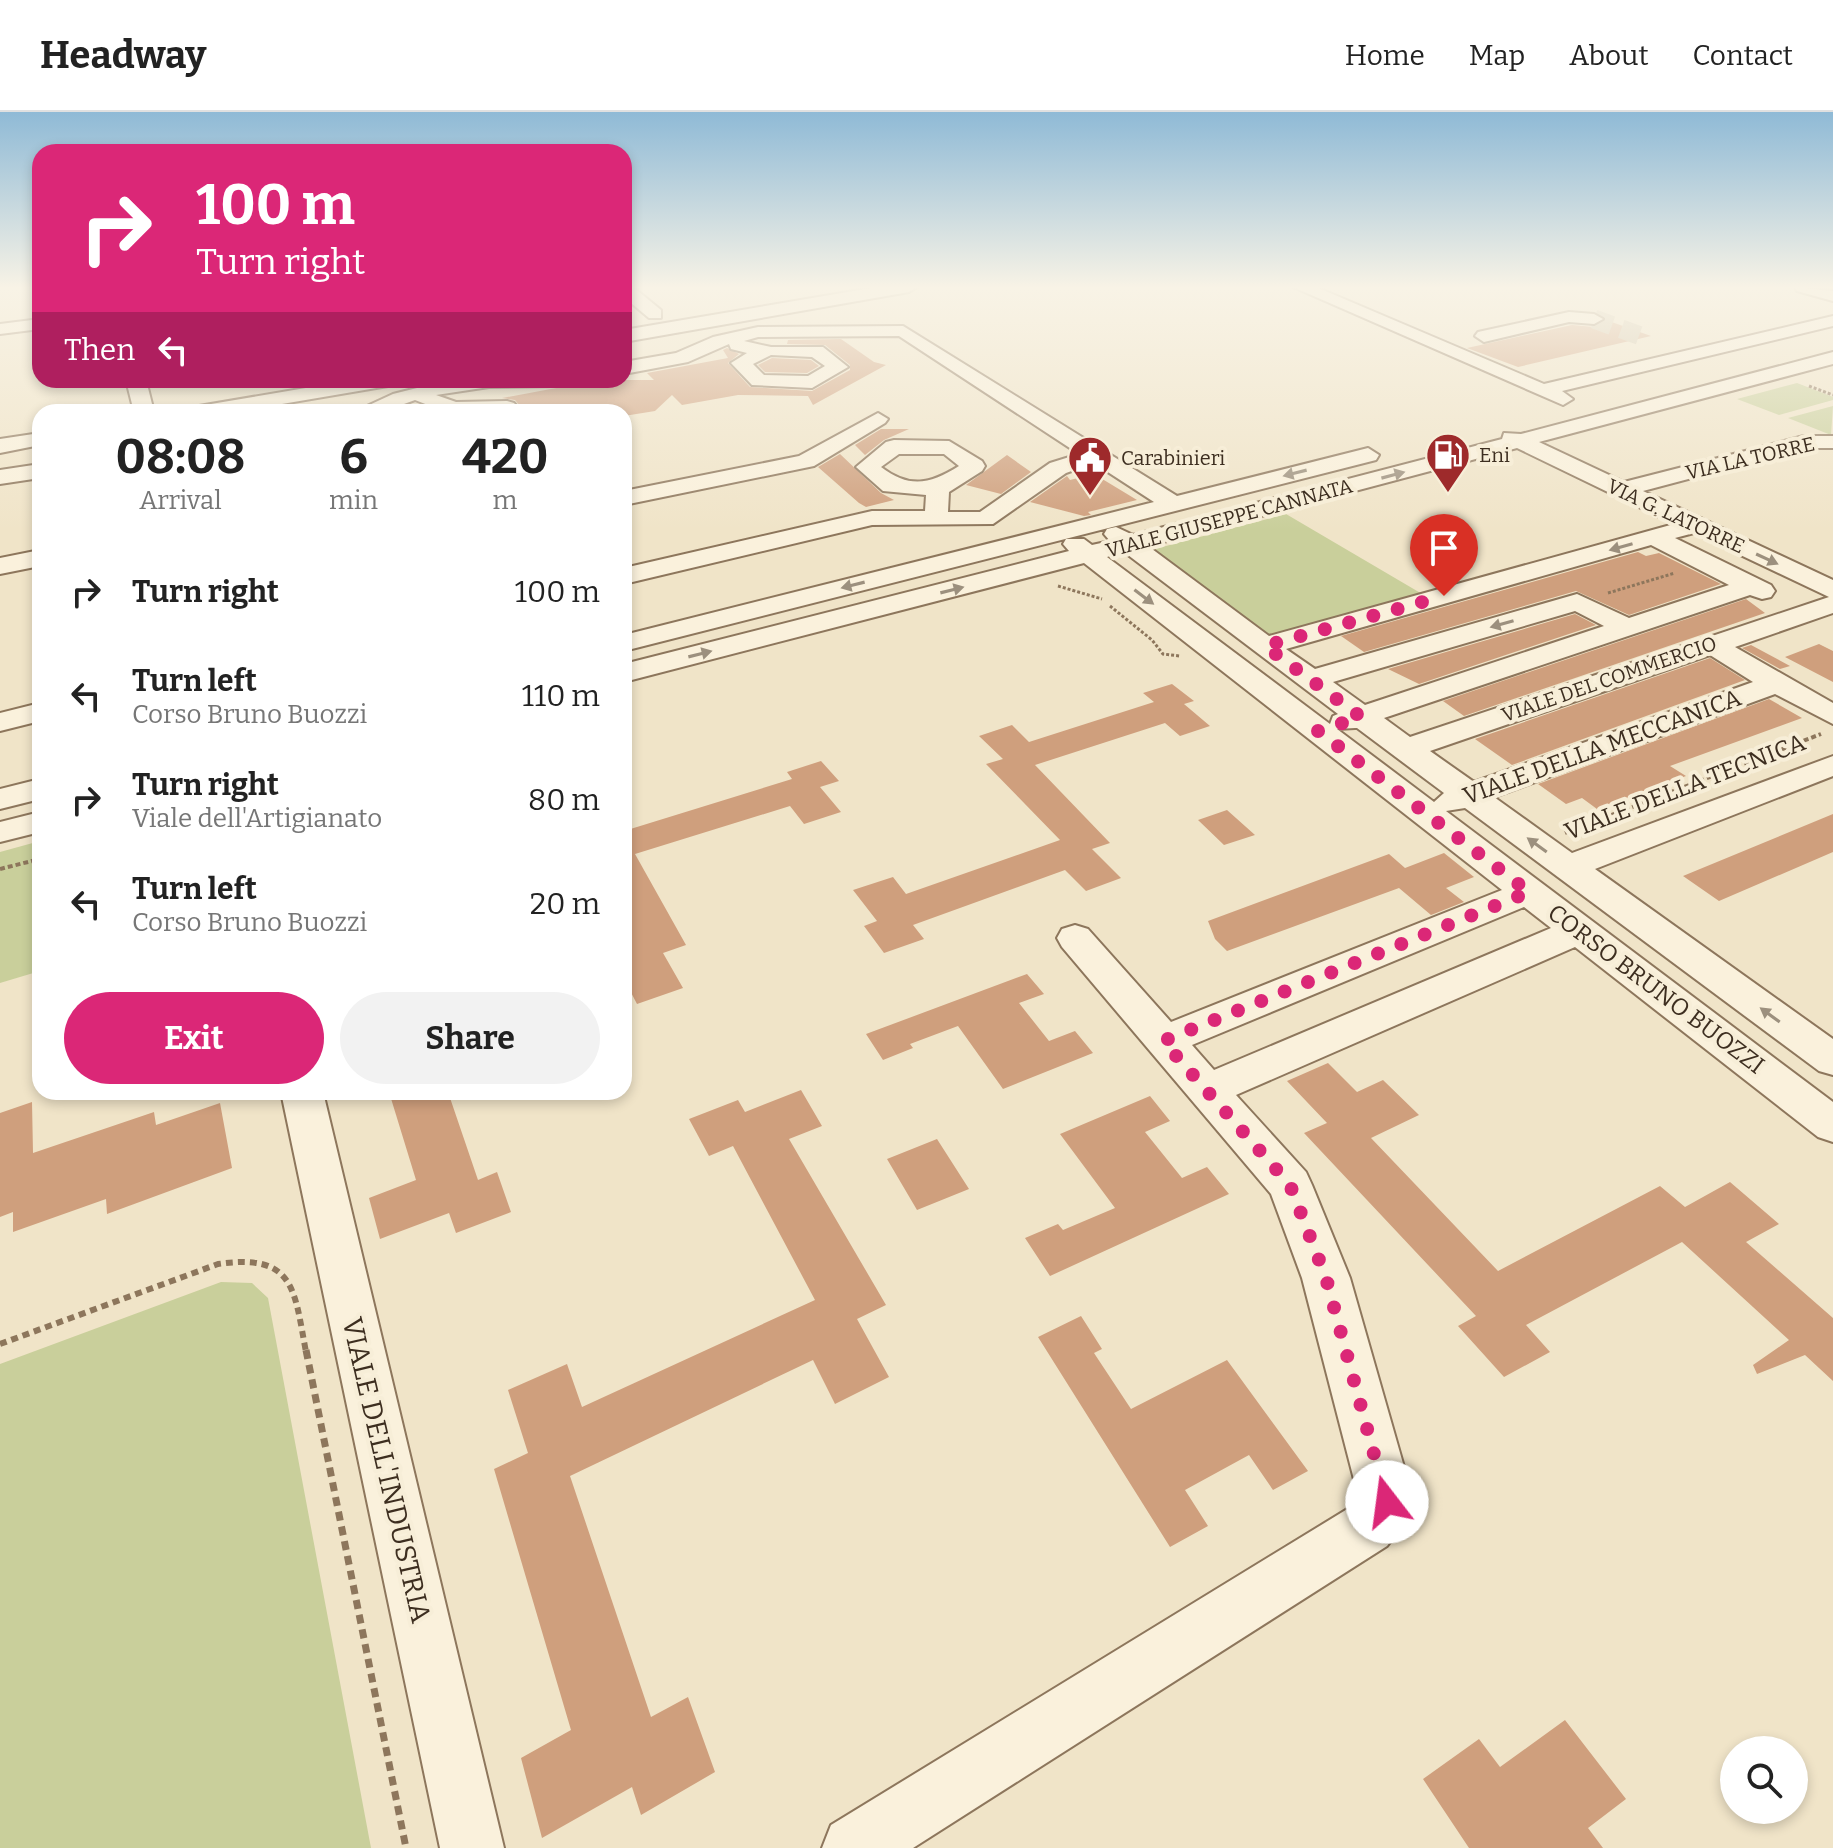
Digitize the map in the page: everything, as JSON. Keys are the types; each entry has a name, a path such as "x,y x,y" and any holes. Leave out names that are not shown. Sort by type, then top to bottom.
{"street":[{"path":"961,368 1173,504"},
{"path":"1491,368 1573,403 1717,368"},
{"path":"1542,390 1632,368"},
{"name":"VIALE GIUSEPPE CANNATA","path":"632,671 1089,555 1795,368"},
{"path":"246,404 341,388"},
{"path":"385,404 431,388"},
{"path":"413,393 436,404"},
{"name":"VIA G. LATORRE","path":"1573,403 1489,424 1833,590"},
{"path":"632,496 806,461 878,419"},
{"path":"0,446 32,440"},
{"name":"VIA LA TORRE","path":"1622,490 1804,442 1833,442"},
{"name":"VIALE GIUSEPPE CANNATA","path":"632,641 1394,448"},
{"path":"985,519 1058,468 1097,455"},
{"path":"0,477 32,472"},
{"name":"VIA G. LATORRE","path":"1653,481 1833,564"},
{"path":"936,518 938,489"},
{"path":"632,574 872,518 985,519 1019,543"},
{"name":"CORSO BRUNO BUOZZI","path":"1100,522 1310,680 1833,1060"},
{"path":"1265,646 1696,525"},
{"name":"CORSO BRUNO BUOZZI","path":"1060,533 1830,1118"},
{"path":"1653,537 1806,613"},
{"path":"0,566 32,560"},
{"path":"1318,731 1751,586"},
{"path":"1310,680 1577,602 1625,626"},
{"path":"1725,640 1833,604"},
{"name":"VIALE DEL COMMERCIO","path":"1725,640 1720,649 1833,715"},
{"name":"VIALE DEL COMMERCIO","path":"1405,749 1725,640"},
{"name":"VIALE DELLA MECCANICA","path":"1424,812 1779,683"},
{"path":"0,722 32,714"},
{"name":"VIALE DELLA TECNICA","path":"1568,867 1833,765"},
{"path":"0,799 32,791"},
{"path":"0,832 32,824"},
{"path":"1163,1041 1529,892"},
{"path":"1209,1089 1580,930"},
{"path":"854,1848 1368,1527 1387,1502 1326,1278 1290,1185 1075,938"},
{"name":"VIALE DELL'INDUSTRIA","path":"304,1100 472,1848"}],"path":[{"path":"1577,602 1707,564"},
{"path":"1045,586 1075,588 1100,598 1152,640 1163,654 1173,657 1206,645"},
{"name":"VIALE DELLA TECNICA","path":"1536,844 1833,729"},
{"path":"0,869 32,861"},
{"path":"0,1344 218,1264 243,1260 268,1263 285,1272 294,1290 406,1848"}],"green space":[{"path":"1797,383 1833,397 1833,400 1779,415 1737,399"},
{"path":"1833,406 1831,435 1788,418"},
{"path":"1286,514 1429,598 1273,641 1151,550"},
{"path":"32,843 32,973 0,983 0,852"},
{"path":"221,1282 252,1283 268,1298 371,1848 0,1848 0,1364"}],"building":[{"path":"674,368 733,368 750,387 812,391 850,370 881,368 813,405 808,396 738,395 682,405 672,395 655,411 632,415 632,404 518,404 515,400 502,398 556,388 632,388 632,380 654,380 647,373"},
{"path":"761,368 816,368 807,373 765,372"},
{"path":"881,429 909,429 884,440 865,455 855,445"},
{"path":"840,454 881,493 894,500 866,507 818,467"},
{"path":"1007,455 1031,472 1001,494 966,485"},
{"name":"Carabinieri","path":"1094,474 1137,500 1088,512 1091,515 1084,516 1030,502 1067,476 1070,480"},
{"path":"1638,552 1646,556 1659,553 1721,584 1629,615 1576,591 1364,652 1341,636"},
{"path":"1746,599 1765,613 1464,716 1443,701"},
{"path":"1575,614 1596,625 1419,684 1388,669"},
{"path":"1819,644 1833,651 1833,682 1785,657"},
{"path":"1751,645 1790,666 1780,669 1742,648"},
{"path":"1710,658 1745,680 1512,765 1475,739"},
{"path":"1172,684 1194,701 1184,704 1210,726 1180,736 1165,723 1035,765 1110,843 1092,849 1121,878 1086,891 1065,870 913,925 924,939 884,953 864,926 877,921 853,890 893,877 906,894 1060,840 986,764 1003,759 979,736 1012,725 1029,742 1154,702 1143,693"},
{"path":"1769,699 1802,718 1670,766 1686,776 1597,809 1582,798 1566,804 1538,784"},
{"path":"821,761 839,781 820,787 841,812 804,824 790,806 635,854 686,945 663,953 683,988 637,1004 632,994 632,829 792,779 787,772"},
{"path":"1227,810 1255,835 1224,845 1198,820"},
{"path":"1833,814 1833,852 1719,901 1683,876"},
{"path":"1444,853 1474,877 1446,888 1464,902 1431,915 1399,888 1227,951 1215,939 1208,921 1389,854 1405,868"},
{"path":"1027,974 1044,994 1019,1003 1049,1041 1075,1031 1093,1053 1003,1089 958,1026 910,1044 913,1048 883,1060 866,1034"},
{"path":"1328,1063 1357,1092 1383,1080 1419,1115 1371,1138 1498,1271 1660,1186 1685,1207 1730,1182 1779,1224 1746,1242 1833,1318 1833,1381 1805,1355 1757,1374 1753,1365 1789,1340 1682,1242 1526,1325 1550,1352 1504,1377 1458,1326 1476,1316 1304,1133 1327,1123 1287,1081"},
{"path":"801,1090 822,1126 789,1139 886,1305 857,1319 889,1377 835,1404 813,1360 570,1476 651,1717 688,1697 715,1772 641,1815 632,1787 542,1838 521,1758 571,1730 494,1469 528,1453 508,1390 567,1364 582,1407 815,1300 733,1146 709,1156 689,1119 738,1100 745,1112"},
{"path":"1150,1096 1170,1121 1145,1132 1182,1178 1207,1167 1229,1194 1050,1276 1025,1238 1058,1224 1063,1230 1115,1208 1060,1134"},
{"path":"391,1100 451,1100 478,1180 497,1172 511,1212 456,1233 449,1213 380,1239 369,1198 416,1180"},
{"path":"32,1102 33,1153 154,1112 156,1125 220,1103 232,1168 107,1214 106,1199 13,1232 13,1212 0,1217 0,1113"},
{"path":"937,1139 969,1189 917,1210 887,1159"},
{"path":"1081,1316 1102,1349 1094,1353 1131,1409 1227,1360 1308,1471 1273,1490 1249,1455 1185,1490 1208,1526 1170,1547 1038,1337"},
{"path":"1565,1720 1626,1799 1588,1828 1603,1848 1469,1848 1423,1779 1479,1739 1500,1767"}],"place":[{"name":"Eni","path":"1448,494"},
{"name":"Carabinieri","path":"1090,497"}],"route":[{"path":"1387,1502 1326,1278 1290,1185 1209,1089 1163,1041 1529,892 1318,731 1361,717 1265,646 1444,596"}]}
